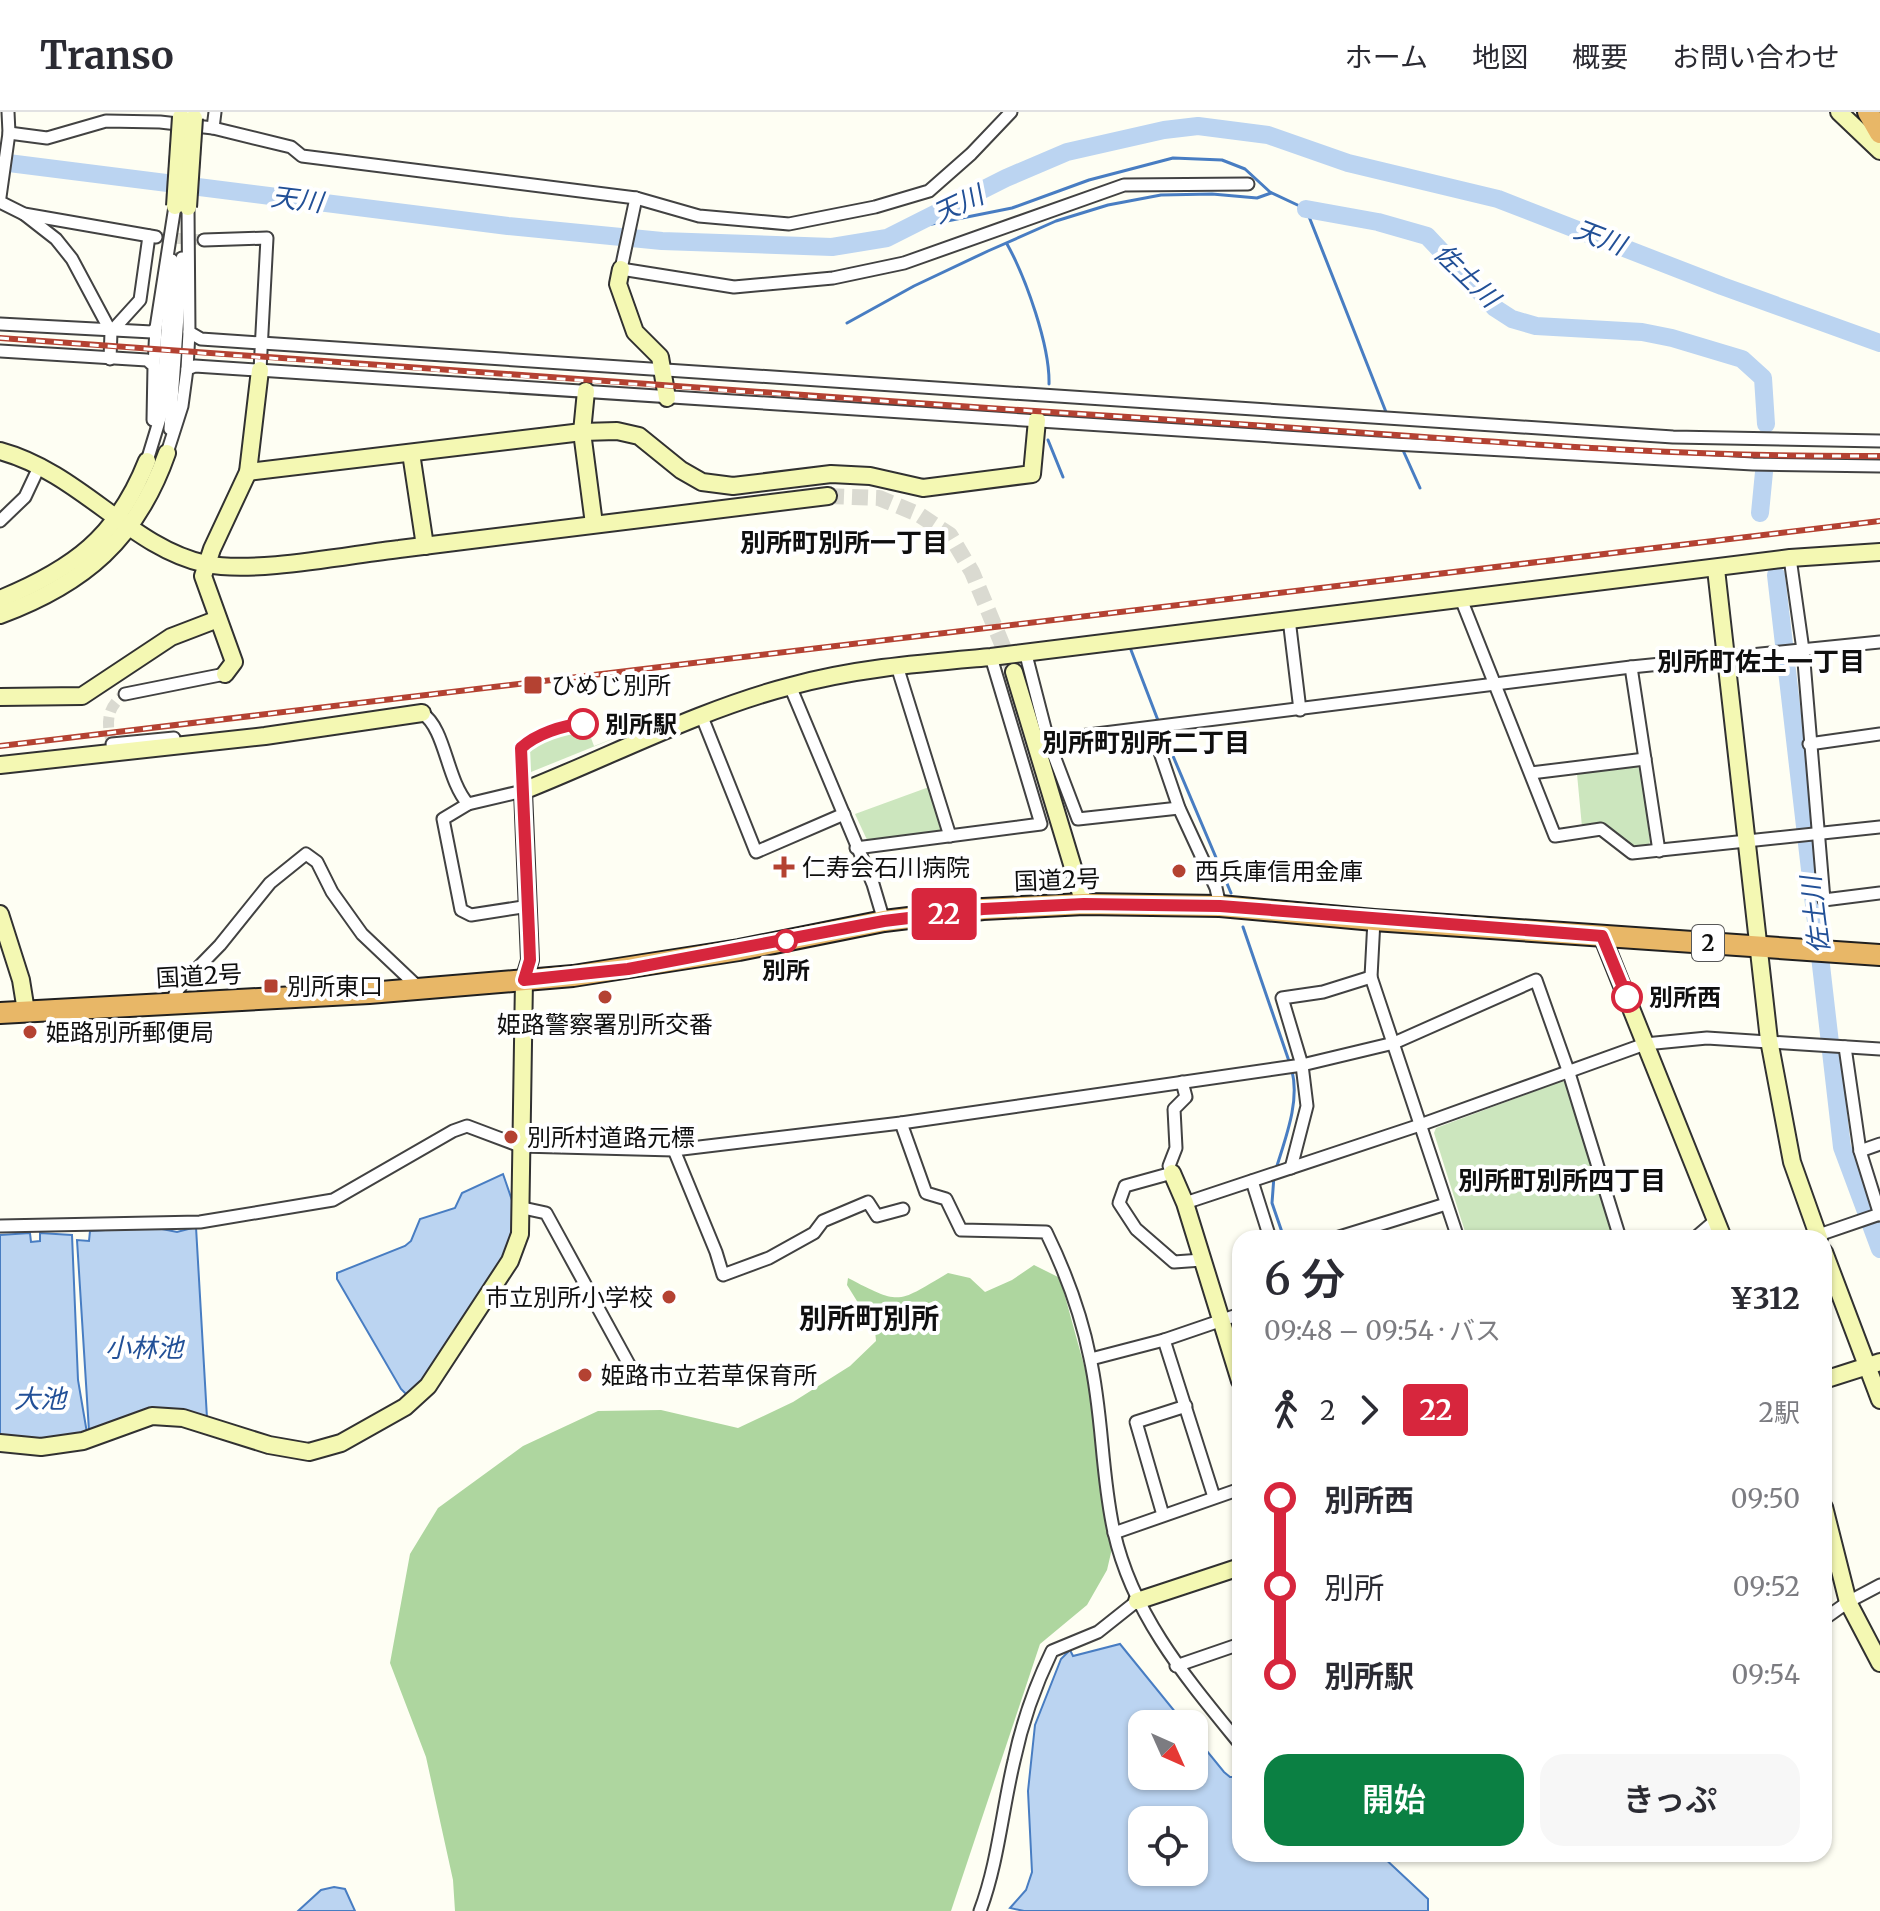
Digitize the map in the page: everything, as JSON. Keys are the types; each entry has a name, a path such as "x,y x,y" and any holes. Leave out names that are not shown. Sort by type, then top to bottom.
{"highway":[{"path":"1868,112 1880,133"},
{"name":"国道2号","path":"0,1013 524,980 628,969 884,921 983,909 1084,904 1220,906 1374,920 1880,955"}],"street":[{"path":"8,112 9,133 0,200 56,239 72,259 111,332 110,359"},
{"path":"213,128 215,112"},
{"path":"9,133 47,138 106,121 161,117 291,147 302,156 635,202 699,216 789,224 875,207 929,191 971,154 1011,112"},
{"path":"1839,112 1880,151"},
{"path":"167,453 187,115"},
{"path":"622,264 734,287 833,278 918,259 1124,185 1195,182 1248,184"},
{"path":"635,202 618,284 635,332 660,357 667,398"},
{"path":"147,461 153,419 156,328 181,207"},
{"path":"0,615 56,592 84,573 155,483 182,406 187,369 189,332 181,207"},
{"path":"0,599 55,575 124,521 159,428 181,207"},
{"path":"24,214 153,237 140,300 111,332"},
{"path":"125,694 225,674 234,662 203,576 248,472 260,370 267,238 204,240"},
{"path":"0,324 138,333 152,332 156,328"},
{"path":"189,332 201,339 1673,437 1880,441"},
{"path":"0,351 147,360 154,366"},
{"path":"187,369 195,366 1737,464 1880,466"},
{"path":"586,391 582,432 594,524"},
{"path":"248,472 582,432 617,431 639,436 681,470 702,482 733,486 831,474 870,476 923,488 1032,474 1037,420"},
{"path":"0,451 40,465 177,555 206,564 260,565 828,496"},
{"path":"411,453 425,546"},
{"path":"0,521 25,497 40,465"},
{"path":"529,906 471,915 461,910 443,819 468,804 523,791 702,717 790,686 897,666 1790,558 1880,552"},
{"path":"1790,558 1791,651 1809,744 1811,835 1824,900 1880,893"},
{"path":"1716,569 1769,1040 1792,1162 1813,1230"},
{"path":"0,593 29,587"},
{"path":"1461,599 1555,836 1601,829 1632,853 1880,827"},
{"path":"0,622 22,607"},
{"path":"0,697 82,696 171,637 218,619"},
{"path":"1289,619 1300,710"},
{"path":"1048,740 1631,667 1880,642"},
{"path":"1025,651 1048,740 1078,819 1179,808"},
{"path":"856,848 1041,824 991,657"},
{"path":"897,666 950,836"},
{"path":"1631,667 1659,851"},
{"path":"1014,672 1084,904"},
{"path":"790,686 873,884 884,921"},
{"path":"0,765 265,736 422,713 432,720 451,777 468,804"},
{"path":"702,717 756,852 844,814"},
{"path":"1159,728 1179,808 1216,888 1220,906"},
{"path":"112,744 255,730 265,736"},
{"path":"1809,744 1880,734"},
{"path":"1531,773 1645,759"},
{"path":"0,1443 41,1447 83,1441 152,1416 183,1418 269,1445 309,1452 341,1443 405,1407 428,1386 510,1261 520,1234 523,1208 520,1146 524,980 530,960 523,791"},
{"path":"173,1002 183,983 220,945 270,883 306,854 317,862 332,892 362,934 419,988"},
{"path":"0,914 21,980 26,1011"},
{"path":"1374,920 1371,977 1455,1230"},
{"path":"1602,936 1720,1230"},
{"path":"1291,1168 1307,1106 1302,1065 1282,998 1323,992 1371,977"},
{"path":"0,1226 200,1222 333,1200 467,1126 520,1146 674,1150 901,1123 1302,1065 1394,1043 1536,980 1569,1073 1615,1230"},
{"path":"1185,1203 1420,1125 1645,1044 1707,1038 1880,1049"},
{"path":"1832,1231 1874,1216 1837,1047"},
{"path":"1182,1082 1186,1097 1174,1109 1176,1148 1169,1166 1185,1203 1232,1355"},
{"path":"901,1123 926,1193 946,1199 961,1230 1046,1232 1069,1278 1091,1359 1114,1533 1137,1601 1176,1666 1232,1734"},
{"path":"1860,1151 1880,1144"},
{"path":"674,1150 723,1275 769,1258 814,1233 823,1221 868,1202 877,1216 903,1209"},
{"path":"1172,1173 1125,1186 1119,1203 1136,1229 1174,1262 1202,1260"},
{"path":"1252,1181 1267,1230"},
{"path":"1362,1230 1446,1204"},
{"path":"523,1208 546,1213 637,1379"},
{"path":"1704,1230 1716,1220"},
{"path":"1832,1270 1874,1364 1880,1400"},
{"path":"1091,1359 1164,1340 1232,1317"},
{"path":"1164,1340 1214,1497"},
{"path":"1832,1377 1874,1364"},
{"path":"1163,1515 1136,1422 1186,1406"},
{"path":"1114,1533 1232,1491"},
{"path":"1832,1560 1848,1602 1880,1663"},
{"path":"980,1911 990,1883 1014,1760 1034,1689 1052,1651 1098,1632 1137,1601 1232,1570"},
{"path":"1832,1613 1880,1585"},
{"path":"1176,1666 1232,1647"}],"green space":[{"path":"587,727 594,746 617,737 622,729 625,734 531,772 526,760 530,747 567,730"},
{"path":"1637,767 1641,770 1650,842 1646,848 1633,847 1605,823 1582,827 1577,774"},
{"path":"929,787 943,826 940,833 868,842 855,814"},
{"path":"1562,1081 1568,1084 1613,1230 1464,1230 1434,1133 1436,1128"},
{"path":"1034,1265 1060,1278 1104,1438 1117,1527 1107,1570 1087,1605 1040,1644 951,1911 455,1911 453,1880 426,1757 390,1663 410,1554 438,1508 523,1446 598,1411 661,1410 738,1428 793,1402 850,1366 876,1341 875,1330 847,1285 848,1278 879,1293 899,1297 948,1273 970,1278 985,1292 1012,1280"}],"water":[{"path":"503,1174 515,1209 510,1246 433,1369 408,1396 337,1279 337,1273 405,1246 411,1241 420,1219 455,1208 462,1193"},
{"name":"小林池","path":"152,1227 177,1232 196,1227 207,1418 160,1410 134,1415 89,1431 77,1240 89,1241 90,1231"},
{"name":"大池","path":"30,1233 31,1242 40,1241 40,1233 72,1235 78,1380 87,1433 45,1440 0,1435 0,1235"},
{"path":"1120,1644 1174,1710 1128,1710 1128,1790 1208,1790 1208,1752 1232,1777 1232,1862 1389,1862 1428,1899 1428,1911 1024,1911 1010,1908 1026,1890 1032,1872 1028,1791 1035,1725 1061,1659 1070,1650 1073,1656"},
{"path":"334,1887 345,1889 355,1911 298,1911 321,1890"}],"waterway":[{"name":"天川","path":"0,162 508,226 662,241 832,247 887,238 1006,178 1067,152 1164,130 1198,126 1268,135 1348,163 1498,199 1880,343"},
{"path":"902,230 1012,208 1089,180 1173,158 1222,160 1245,169 1270,192 1306,209 1386,412"},
{"path":"847,323 914,286 988,251 1056,221 1108,205 1161,195 1212,194 1257,198 1271,193"},
{"name":"佐土川","path":"1306,209 1378,222 1427,236 1495,308 1512,319 1536,326 1642,332 1742,359 1763,378 1766,424"},
{"path":"1007,244 1036,312 1046,351 1049,384"},
{"path":"1048,440 1063,477"},
{"path":"1402,448 1420,488"},
{"name":"佐土川","path":"1760,513 1764,472"},
{"name":"佐土川","path":"1776,575 1842,1147 1880,1249"},
{"path":"1131,650 1159,723"},
{"path":"1162,730 1231,893"},
{"path":"1243,927 1290,1064"},
{"path":"1276,1169 1293,1108 1292,1071"},
{"path":"1274,1176 1272,1203 1281,1230"}],"tunnel":[{"path":"156,237 204,240"},
{"path":"828,496 879,498 918,514 950,535 972,572 1012,668"},
{"path":"112,744 109,716 114,704 125,694"}],"railway":[{"path":"0,338 1535,444 1707,453 1880,456"},
{"path":"0,746 1880,521"}],"bus line":[{"name":"22","path":"583,724 570,725 527,742 521,748 530,960 524,980 628,969 884,921 983,909 1084,904 1220,906 1602,936 1627,997"}],"place":[{"name":"ひめじ別所","path":"533,685"},
{"name":"別所駅","path":"583,724"},
{"name":"仁寿会石川病院","path":"784,867"},
{"name":"西兵庫信用金庫","path":"1179,871"},
{"name":"別所","path":"786,941"},
{"name":"別所東口","path":"271,986"},
{"name":"姫路警察署別所交番","path":"605,997"},
{"name":"別所西","path":"1627,997"},
{"name":"姫路別所郵便局","path":"30,1032"},
{"name":"別所村道路元標","path":"511,1137"},
{"name":"市立別所小学校","path":"669,1297"},
{"name":"姫路市立若草保育所","path":"585,1375"}],"district":[{"name":"別所町別所一丁目","path":"844,542"},
{"name":"別所町佐土一丁目","path":"1761,661"},
{"name":"別所町別所二丁目","path":"1146,742"},
{"name":"別所町別所四丁目","path":"1562,1180"},
{"name":"別所町別所","path":"869,1318"}]}
